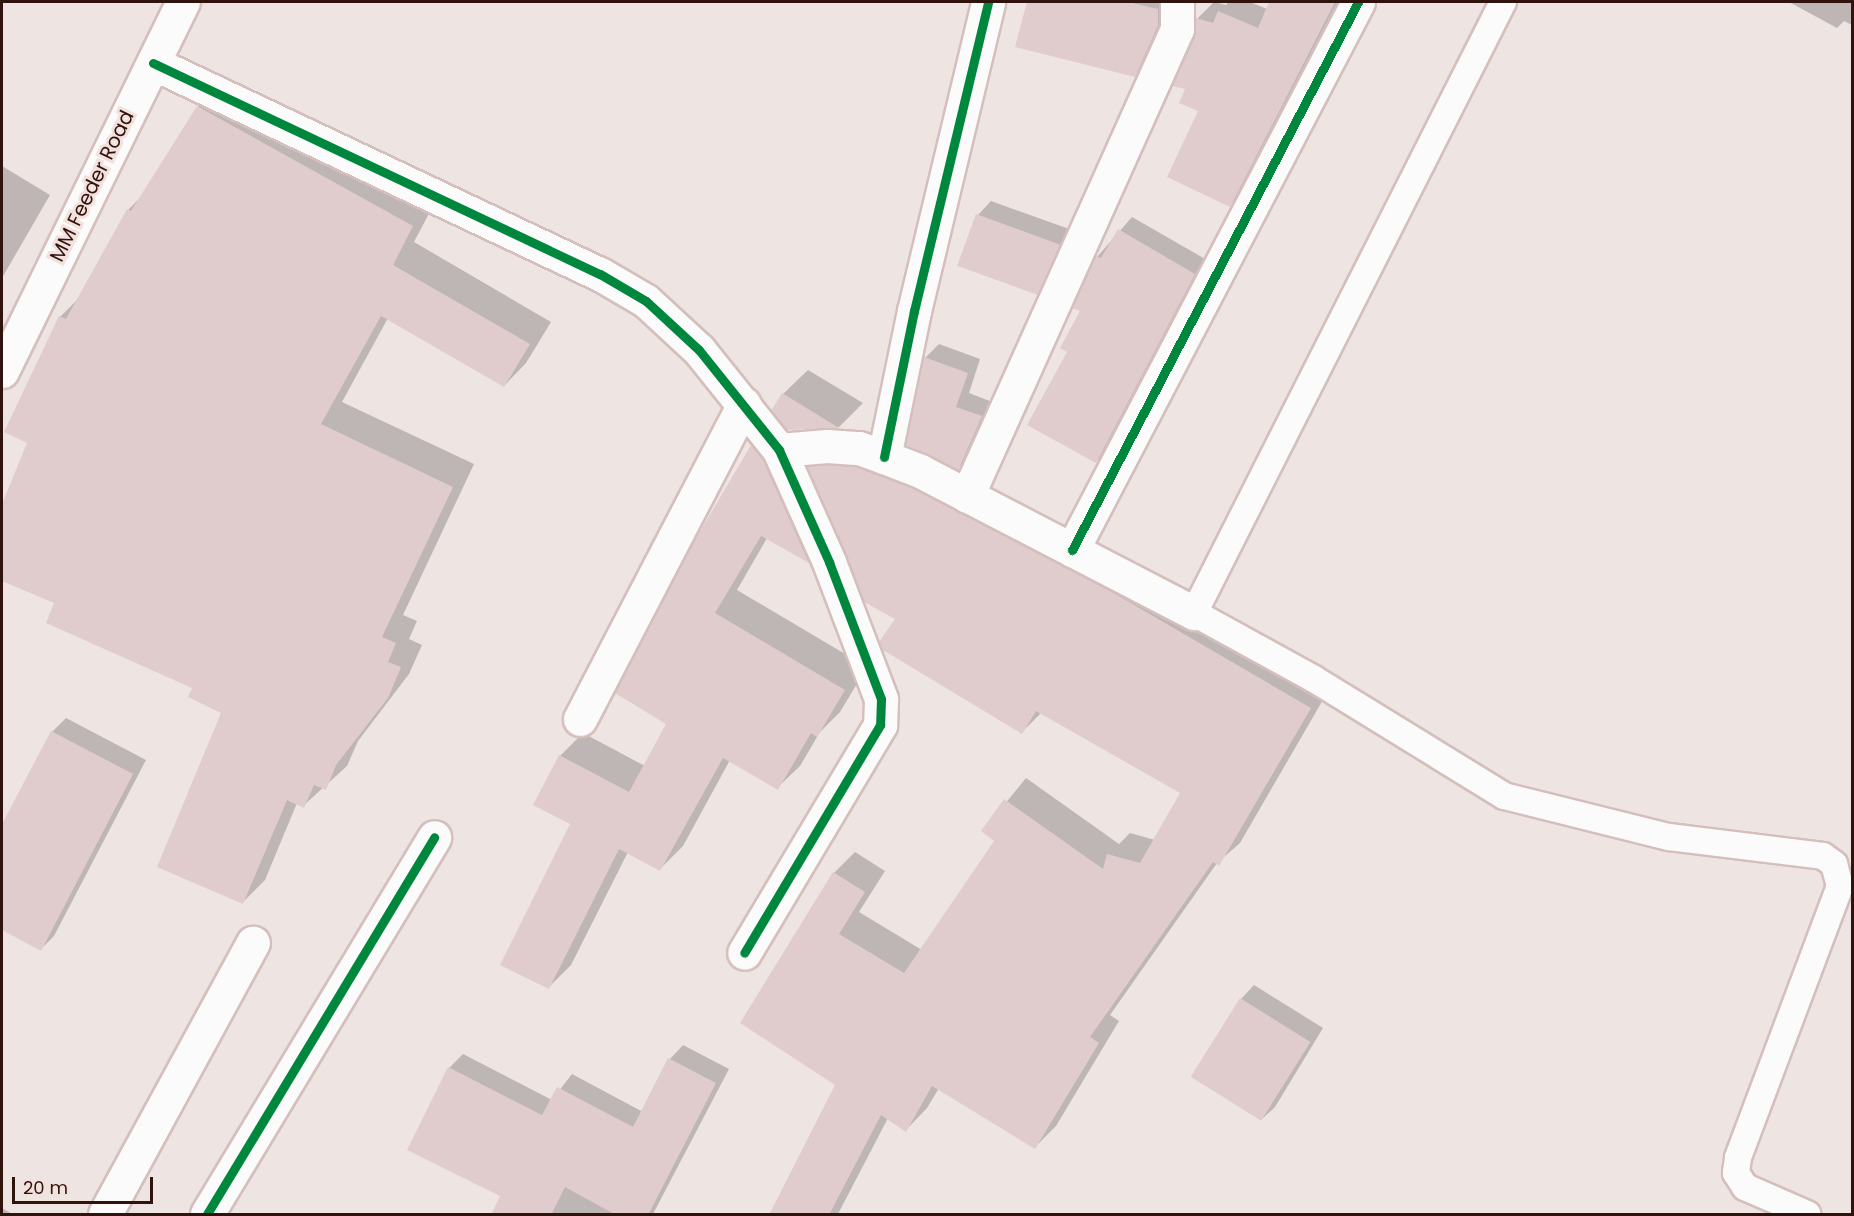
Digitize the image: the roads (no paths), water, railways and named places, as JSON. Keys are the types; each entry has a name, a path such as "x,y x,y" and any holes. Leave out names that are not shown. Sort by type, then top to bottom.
{"street":[{"name":"MM Feeder Road","path":"2,371 183,2"},
{"path":"884,457 914,310 988,2"},
{"path":"967,496 1177,29 1177,2"},
{"path":"1072,550 1358,2"},
{"path":"153,63 600,274 646,301 699,350 779,450 829,562 881,699 880,725 744,952"},
{"path":"580,718 744,404"},
{"path":"779,450 826,446 859,448 884,457 967,496 1194,613"},
{"path":"207,1215 434,837"},
{"path":"105,1215 252,943"}],"lane":[{"path":"1503,2 1194,613 1314,679 1504,796 1669,837 1822,856 1834,864 1840,886 1738,1158 1736,1173 1745,1187 1807,1215"}]}
